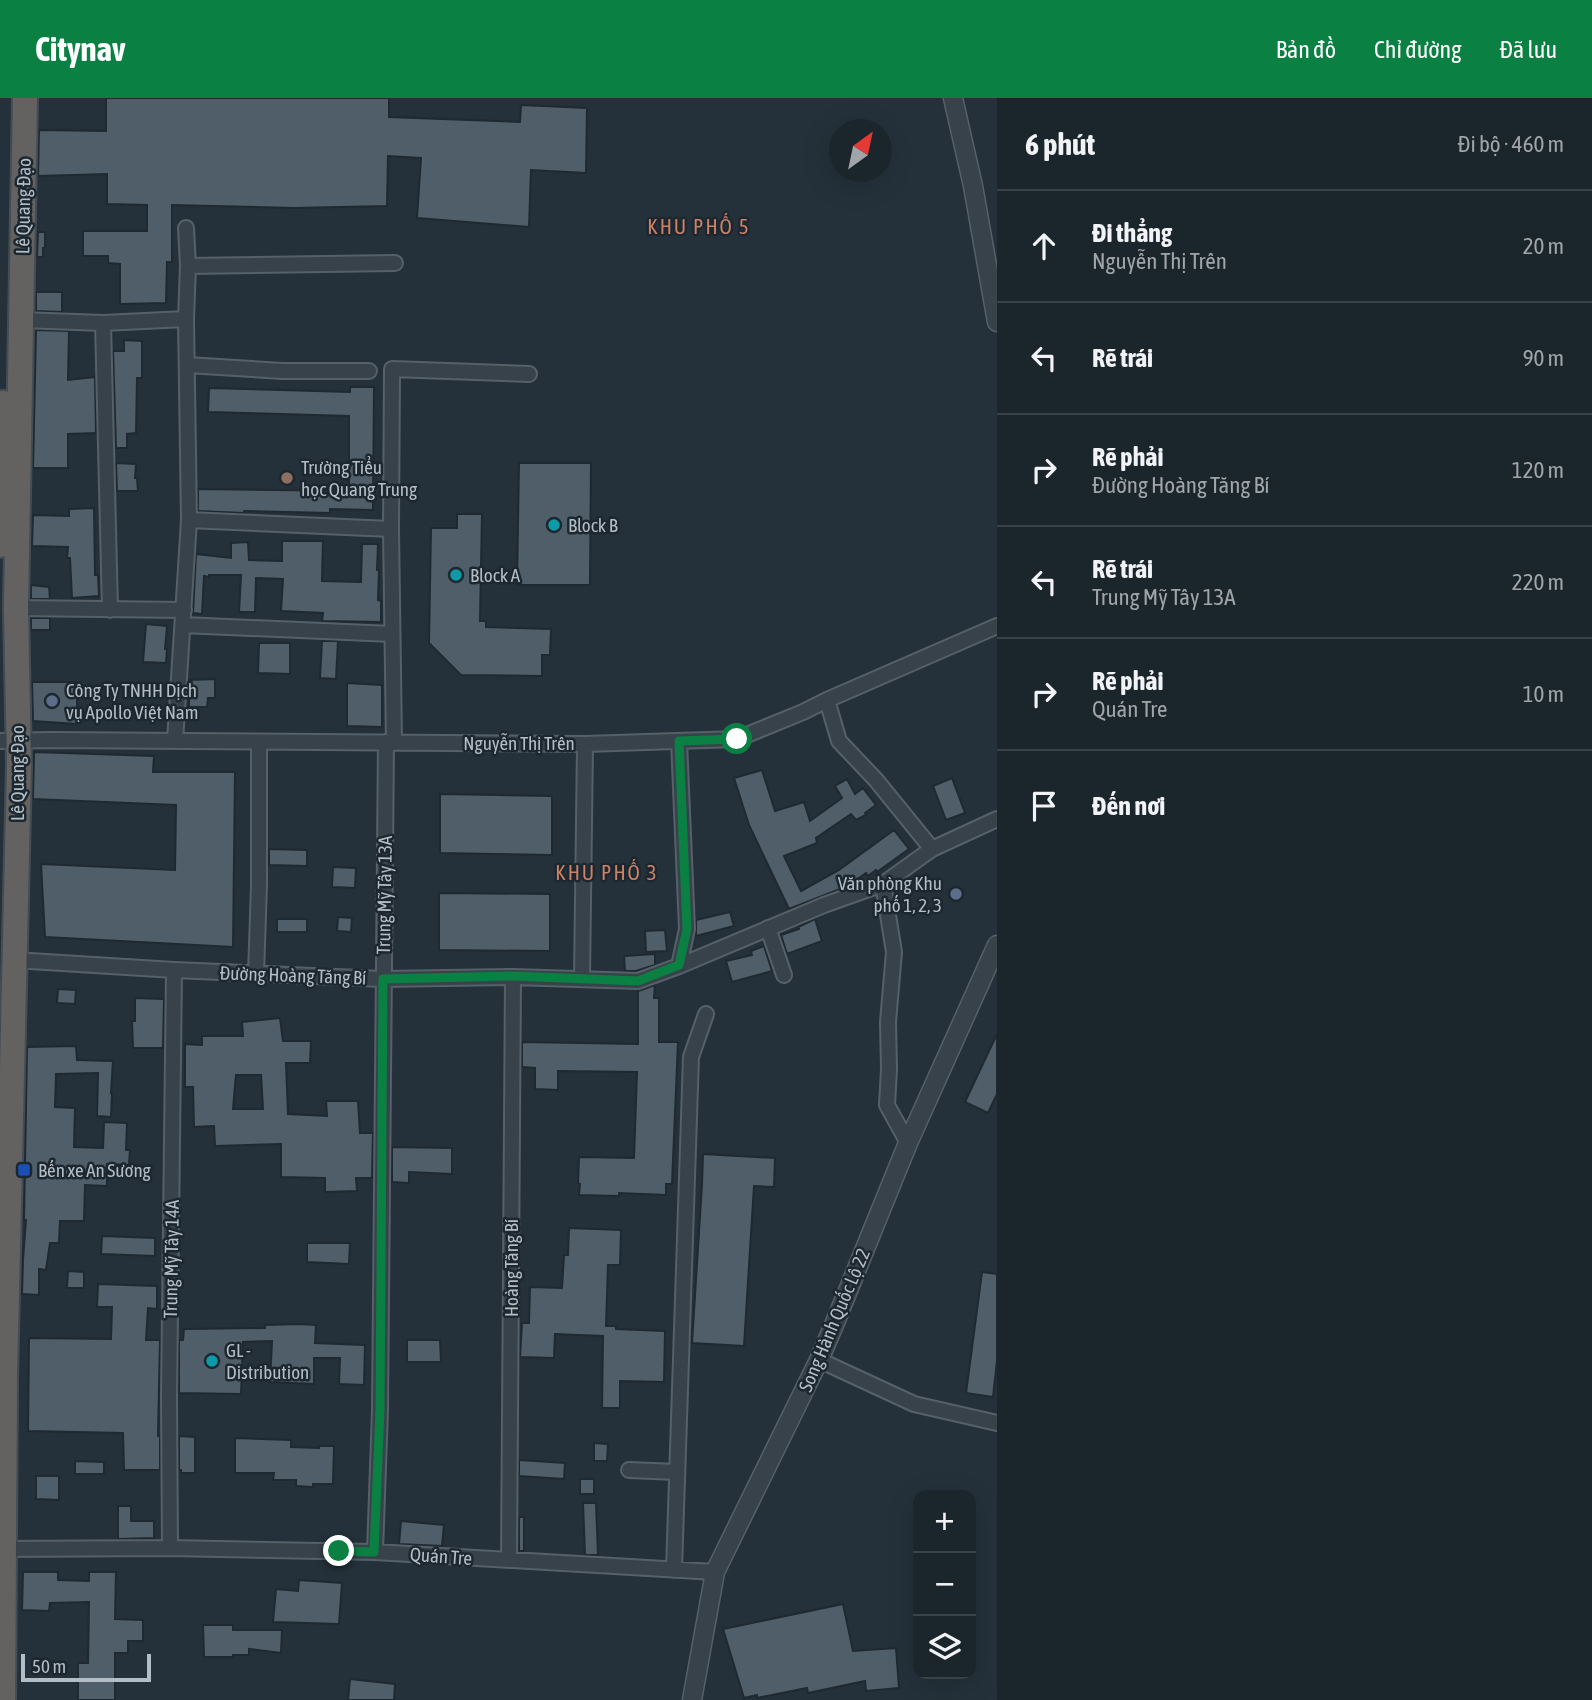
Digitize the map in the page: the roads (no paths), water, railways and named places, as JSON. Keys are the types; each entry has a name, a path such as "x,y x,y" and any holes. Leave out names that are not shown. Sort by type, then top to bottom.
{"highway":[{"name":"Lê Quang Đạo","path":"0,545 8,98"},
{"name":"Lê Quang Đạo","path":"3,1700 1,1549 14,960 8,890 9,741 16,608 25,98"}],"street":[{"path":"953,98 973,186 997,322"},
{"path":"175,741 188,520 186,228"},
{"path":"188,266 395,263"},
{"path":"21,320 103,323 186,319"},
{"path":"103,323 110,610"},
{"path":"187,365 283,371 369,371"},
{"name":"Trung Mỹ Tây 13A","path":"374,1552 380,1410 383,979 390,742 392,369 529,374"},
{"path":"188,520 391,529"},
{"path":"16,608 110,610 391,634"},
{"name":"Nguyễn Thị Trên","path":"9,741 584,744 737,739 997,626"},
{"path":"827,700 839,741 876,780 932,849"},
{"path":"679,741 687,929 679,965"},
{"path":"256,974 259,886 258,742"},
{"path":"582,978 584,744"},
{"name":"Đường Hoàng Tăng Bí","path":"14,960 383,979 513,976 638,981 824,905 883,884 932,849 997,819"},
{"path":"883,884 894,951 888,1021 887,1105 908,1143"},
{"path":"768,928 784,975"},
{"name":"Song Hành Quốc Lộ 22","path":"692,1700 715,1573 835,1325 908,1143 997,945"},
{"name":"Trung Mỹ Tây 14A","path":"170,1548 174,970"},
{"name":"Hoàng Tăng Bí","path":"509,1560 513,976"},
{"path":"674,1570 691,1057 706,1014"},
{"path":"819,1360 914,1404 997,1423"},
{"path":"629,1470 677,1472"},
{"name":"Quán Tre","path":"1,1549 170,1548 374,1552 715,1573"}],"place":[{"name":"Trường Tiểu học Quang Trung","path":"287,478"},
{"name":"Block B","path":"554,525"},
{"name":"Block A","path":"456,575"},
{"name":"Công Ty TNHH Dịch vụ Apollo Việt Nam","path":"52,701"},
{"name":"Văn phòng Khu phố 1, 2, 3","path":"956,894"},
{"name":"Bến xe An Sương","path":"24,1170"},
{"name":"GL - Distribution","path":"212,1361"}],"district":[{"name":"KHU PHỐ 5","path":"699,226"},
{"name":"KHU PHỐ 3","path":"607,872"}]}
